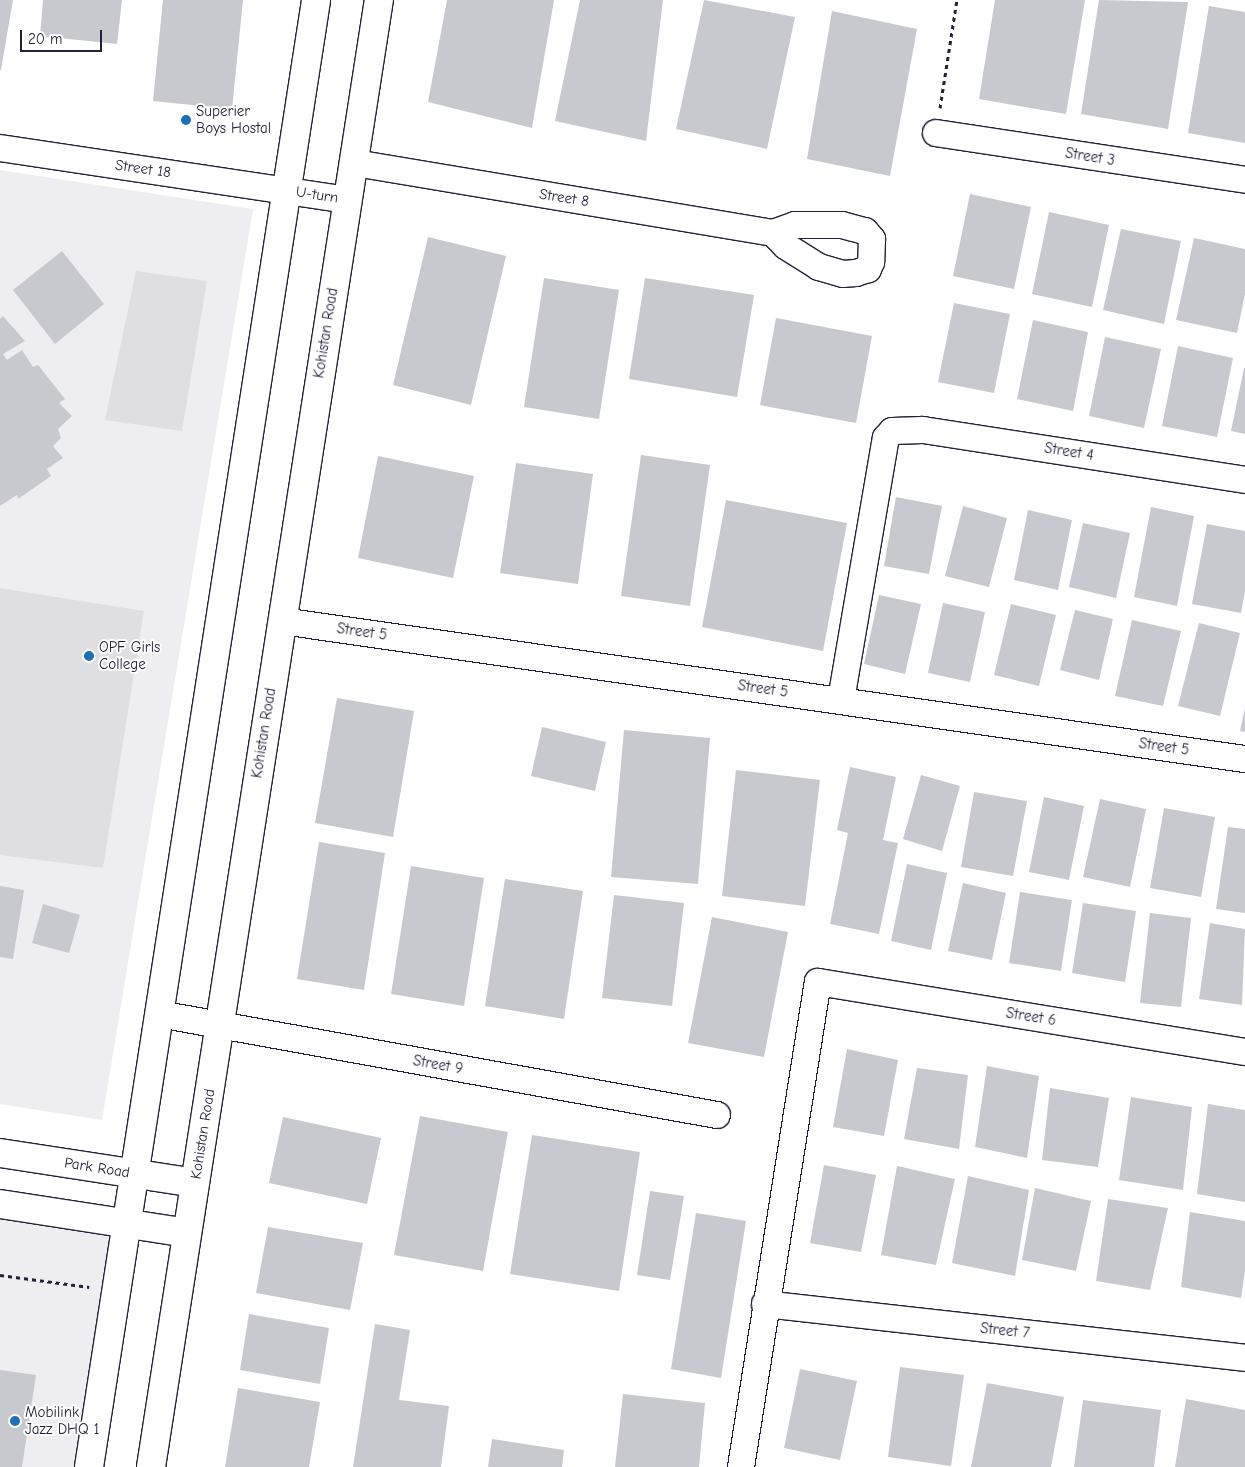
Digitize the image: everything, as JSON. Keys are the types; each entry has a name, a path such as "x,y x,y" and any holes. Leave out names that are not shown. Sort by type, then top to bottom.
{"street":[{"path":"89,1467 316,0"},
{"name":"Kohistan Road","path":"151,1467 379,0"},
{"name":"Street 3","path":"936,133 1245,180"},
{"name":"Street 18","path":"0,148 287,190"},
{"name":"Street 8","path":"355,163 773,233"},
{"name":"U-turn","path":"287,190 347,200"},
{"name":"Street 4","path":"841,700 886,438 892,431 923,430 1245,480"},
{"name":"Street 5","path":"282,621 1245,759"},
{"name":"Street 6","path":"765,1304 818,982 1245,1052"},
{"name":"Street 9","path":"159,1014 717,1115"},
{"name":"Park Road","path":"0,1153 195,1183"},
{"path":"0,1204 187,1233"},
{"path":"741,1467 765,1304"},
{"name":"Street 7","path":"765,1304 1245,1358"}],"path":[{"path":"936,133 957,0"},
{"path":"0,1276 116,1291"}],"shaded area":[{"name":"OPF Girls College","path":"0,170 253,209 102,1120 0,1104"},
{"path":"136,271 207,281 182,431 105,420"},
{"path":"0,588 144,611 103,868 0,855"},
{"path":"0,1204 127,1224 89,1467 0,1467"}],"building":[{"path":"0,0 13,0 1,70 0,70"},
{"path":"43,0 122,0 117,44 40,36"},
{"path":"163,0 243,0 232,109 153,101"},
{"path":"447,0 554,0 532,128 428,102"},
{"path":"580,0 663,0 646,141 555,121"},
{"path":"704,0 795,17 767,149 676,129"},
{"path":"995,0 1085,0 1066,114 979,99"},
{"path":"1099,0 1188,2 1168,129 1081,114"},
{"path":"1209,6 1245,12 1245,143 1188,133"},
{"path":"832,11 917,29 890,176 807,159"},
{"path":"970,194 1031,207 1014,289 953,276"},
{"path":"1049,212 1109,225 1092,307 1032,294"},
{"path":"1121,229 1181,241 1164,324 1103,310"},
{"path":"428,237 506,256 471,405 393,385"},
{"path":"1194,238 1245,249 1245,294 1237,333 1176,320"},
{"path":"62,251 104,304 55,344 13,290"},
{"path":"544,278 619,290 599,419 524,407"},
{"path":"645,278 754,295 737,397 629,379"},
{"path":"954,303 1010,314 994,393 938,382"},
{"path":"3,316 25,341 3,354 7,360 22,350 33,367 38,365 65,399 59,403 72,416 58,429 61,438 53,446 63,458 47,469 51,476 18,499 17,495 0,506 0,319"},
{"path":"776,318 872,336 856,423 760,405"},
{"path":"1033,320 1088,332 1073,411 1017,399"},
{"path":"1105,337 1161,349 1144,428 1089,416"},
{"path":"1178,346 1233,358 1217,437 1162,426"},
{"path":"1245,368 1245,434 1231,431"},
{"path":"641,455 710,465 690,606 621,596"},
{"path":"378,456 474,476 453,578 358,558"},
{"path":"516,463 593,474 578,584 500,573"},
{"path":"896,497 942,506 929,574 884,566"},
{"path":"726,500 847,523 823,651 702,627"},
{"path":"963,506 1007,518 989,587 945,576"},
{"path":"1151,507 1194,516 1177,606 1134,597"},
{"path":"1028,510 1072,520 1058,590 1014,580"},
{"path":"1083,523 1130,533 1116,598 1069,587"},
{"path":"1207,524 1245,531 1245,592 1241,613 1192,604"},
{"path":"879,595 921,604 905,674 864,664"},
{"path":"943,603 985,612 970,682 928,673"},
{"path":"1011,604 1056,615 1039,686 994,675"},
{"path":"1075,610 1113,619 1099,680 1060,670"},
{"path":"1132,620 1181,631 1163,706 1115,696"},
{"path":"1199,623 1240,633 1220,716 1178,706"},
{"path":"337,698 414,711 393,837 315,823"},
{"path":"1245,708 1245,732 1240,731"},
{"path":"542,727 606,742 595,791 531,776"},
{"path":"624,730 710,738 698,884 611,877"},
{"path":"850,767 896,777 883,840 898,843 879,934 830,924 848,833 837,830"},
{"path":"736,770 820,780 805,906 722,896"},
{"path":"921,775 960,786 942,851 903,839"},
{"path":"974,792 1027,801 1013,876 961,867"},
{"path":"1044,797 1084,806 1069,880 1029,872"},
{"path":"1100,799 1146,809 1130,887 1083,877"},
{"path":"1164,808 1215,817 1201,897 1150,888"},
{"path":"1228,827 1245,829 1245,913 1216,909"},
{"path":"319,842 385,853 364,990 297,979"},
{"path":"907,864 947,873 931,950 891,941"},
{"path":"411,866 484,878 464,1006 391,994"},
{"path":"505,879 583,891 564,1019 485,1006"},
{"path":"963,883 1006,893 992,960 948,951"},
{"path":"0,886 24,890 13,959 0,957"},
{"path":"1020,892 1072,900 1061,971 1009,963"},
{"path":"614,895 684,903 672,1006 602,998"},
{"path":"1083,903 1136,911 1125,982 1072,973"},
{"path":"43,904 80,915 69,953 32,943"},
{"path":"1150,913 1191,918 1181,1007 1140,1003"},
{"path":"712,917 788,932 764,1057 688,1043"},
{"path":"1210,923 1245,929 1242,1005 1199,999"},
{"path":"847,1049 898,1060 884,1136 833,1127"},
{"path":"987,1066 1039,1076 1027,1158 975,1147"},
{"path":"917,1068 968,1075 959,1149 904,1139"},
{"path":"1050,1088 1109,1098 1098,1167 1042,1160"},
{"path":"1131,1097 1192,1107 1183,1190 1119,1180"},
{"path":"1208,1104 1245,1110 1245,1202 1197,1194"},
{"path":"420,1116 508,1132 483,1271 394,1255"},
{"path":"283,1117 381,1138 367,1204 269,1183"},
{"path":"532,1135 640,1152 619,1291 510,1274"},
{"path":"824,1165 876,1175 861,1252 810,1243"},
{"path":"897,1166 955,1179 936,1265 881,1255"},
{"path":"968,1176 1029,1190 1015,1276 952,1263"},
{"path":"1035,1188 1091,1201 1076,1271 1022,1260"},
{"path":"650,1191 684,1196 670,1280 637,1275"},
{"path":"1108,1199 1168,1208 1150,1290 1096,1281"},
{"path":"1190,1212 1245,1221 1245,1271 1241,1298 1181,1287"},
{"path":"696,1213 746,1221 721,1378 671,1369"},
{"path":"268,1227 363,1243 350,1310 256,1293"},
{"path":"249,1314 329,1328 320,1384 240,1370"},
{"path":"375,1324 410,1330 399,1400 449,1406 441,1467 353,1467"},
{"path":"900,1367 964,1375 951,1466 888,1457"},
{"path":"800,1369 857,1381 840,1460 784,1448"},
{"name":"Mobilink Jazz DHQ 1","path":"0,1370 36,1375 22,1467 0,1467"},
{"path":"987,1383 1064,1397 1051,1467 971,1467"},
{"path":"238,1388 320,1402 309,1467 225,1467"},
{"path":"623,1394 705,1403 699,1467 615,1467"},
{"path":"1186,1399 1245,1410 1245,1467 1175,1467"},
{"path":"1083,1400 1161,1410 1154,1467 1074,1467"},
{"path":"492,1439 564,1450 562,1467 488,1467"}],"place":[{"name":"Superier Boys Hostal","path":"186,120"},
{"name":"OPF Girls College","path":"89,656"},
{"name":"Mobilink Jazz DHQ 1","path":"15,1421"}]}
